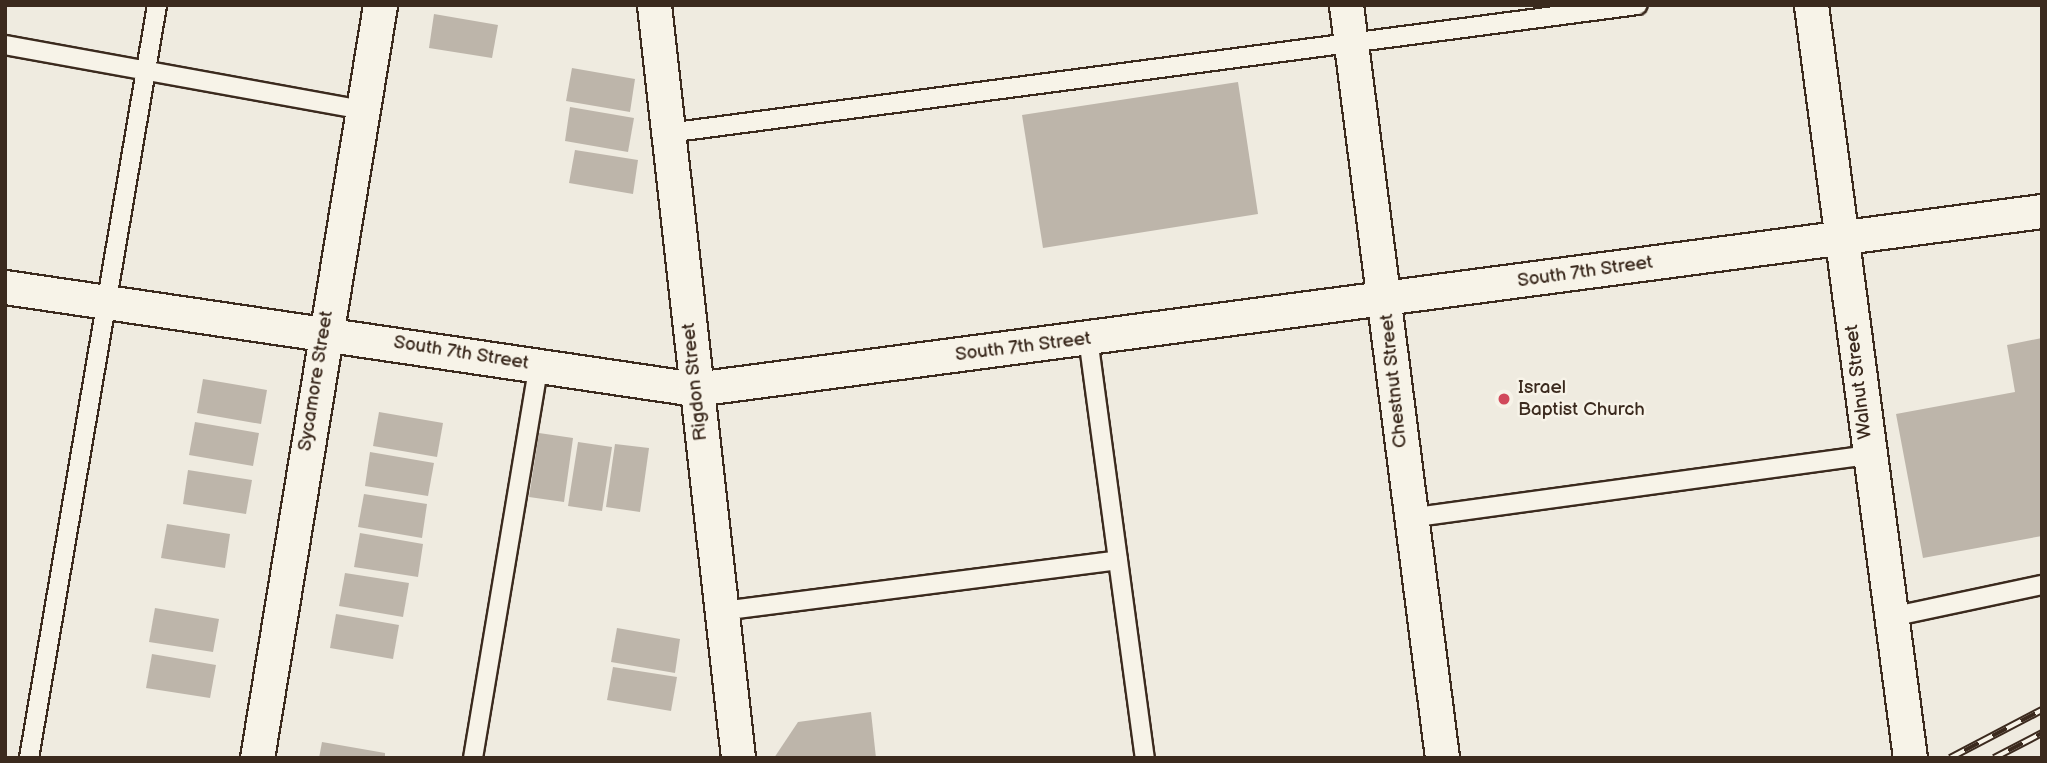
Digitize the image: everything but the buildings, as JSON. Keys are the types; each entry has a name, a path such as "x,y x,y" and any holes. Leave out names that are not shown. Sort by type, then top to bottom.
{"street":[{"name":"Sycamore Street","path":"257,758 323,332 380,5"},
{"name":"Rigdon Street","path":"654,5 738,758"},
{"name":"Chestnut Street","path":"1346,5 1386,300 1409,518 1442,758"},
{"name":"Walnut Street","path":"1811,5 1868,455 1910,758"},
{"name":"South 7th Street","path":"5,286 695,389 1386,300 1842,236 2042,211"}],"lane":[{"path":"29,758 104,301 157,5"},
{"path":"668,134 1638,5"},
{"path":"5,45 146,67 362,110"},
{"path":"1088,338 1145,758"},
{"path":"473,758 539,365"},
{"path":"1409,518 1868,455"},
{"path":"722,611 1118,560"},
{"path":"1891,617 2042,585"}],"railway":[{"path":"1950,758 2042,710"},
{"path":"1994,758 2042,733"}],"place":[{"name":"Israel Baptist Church","path":"1504,399"}]}
